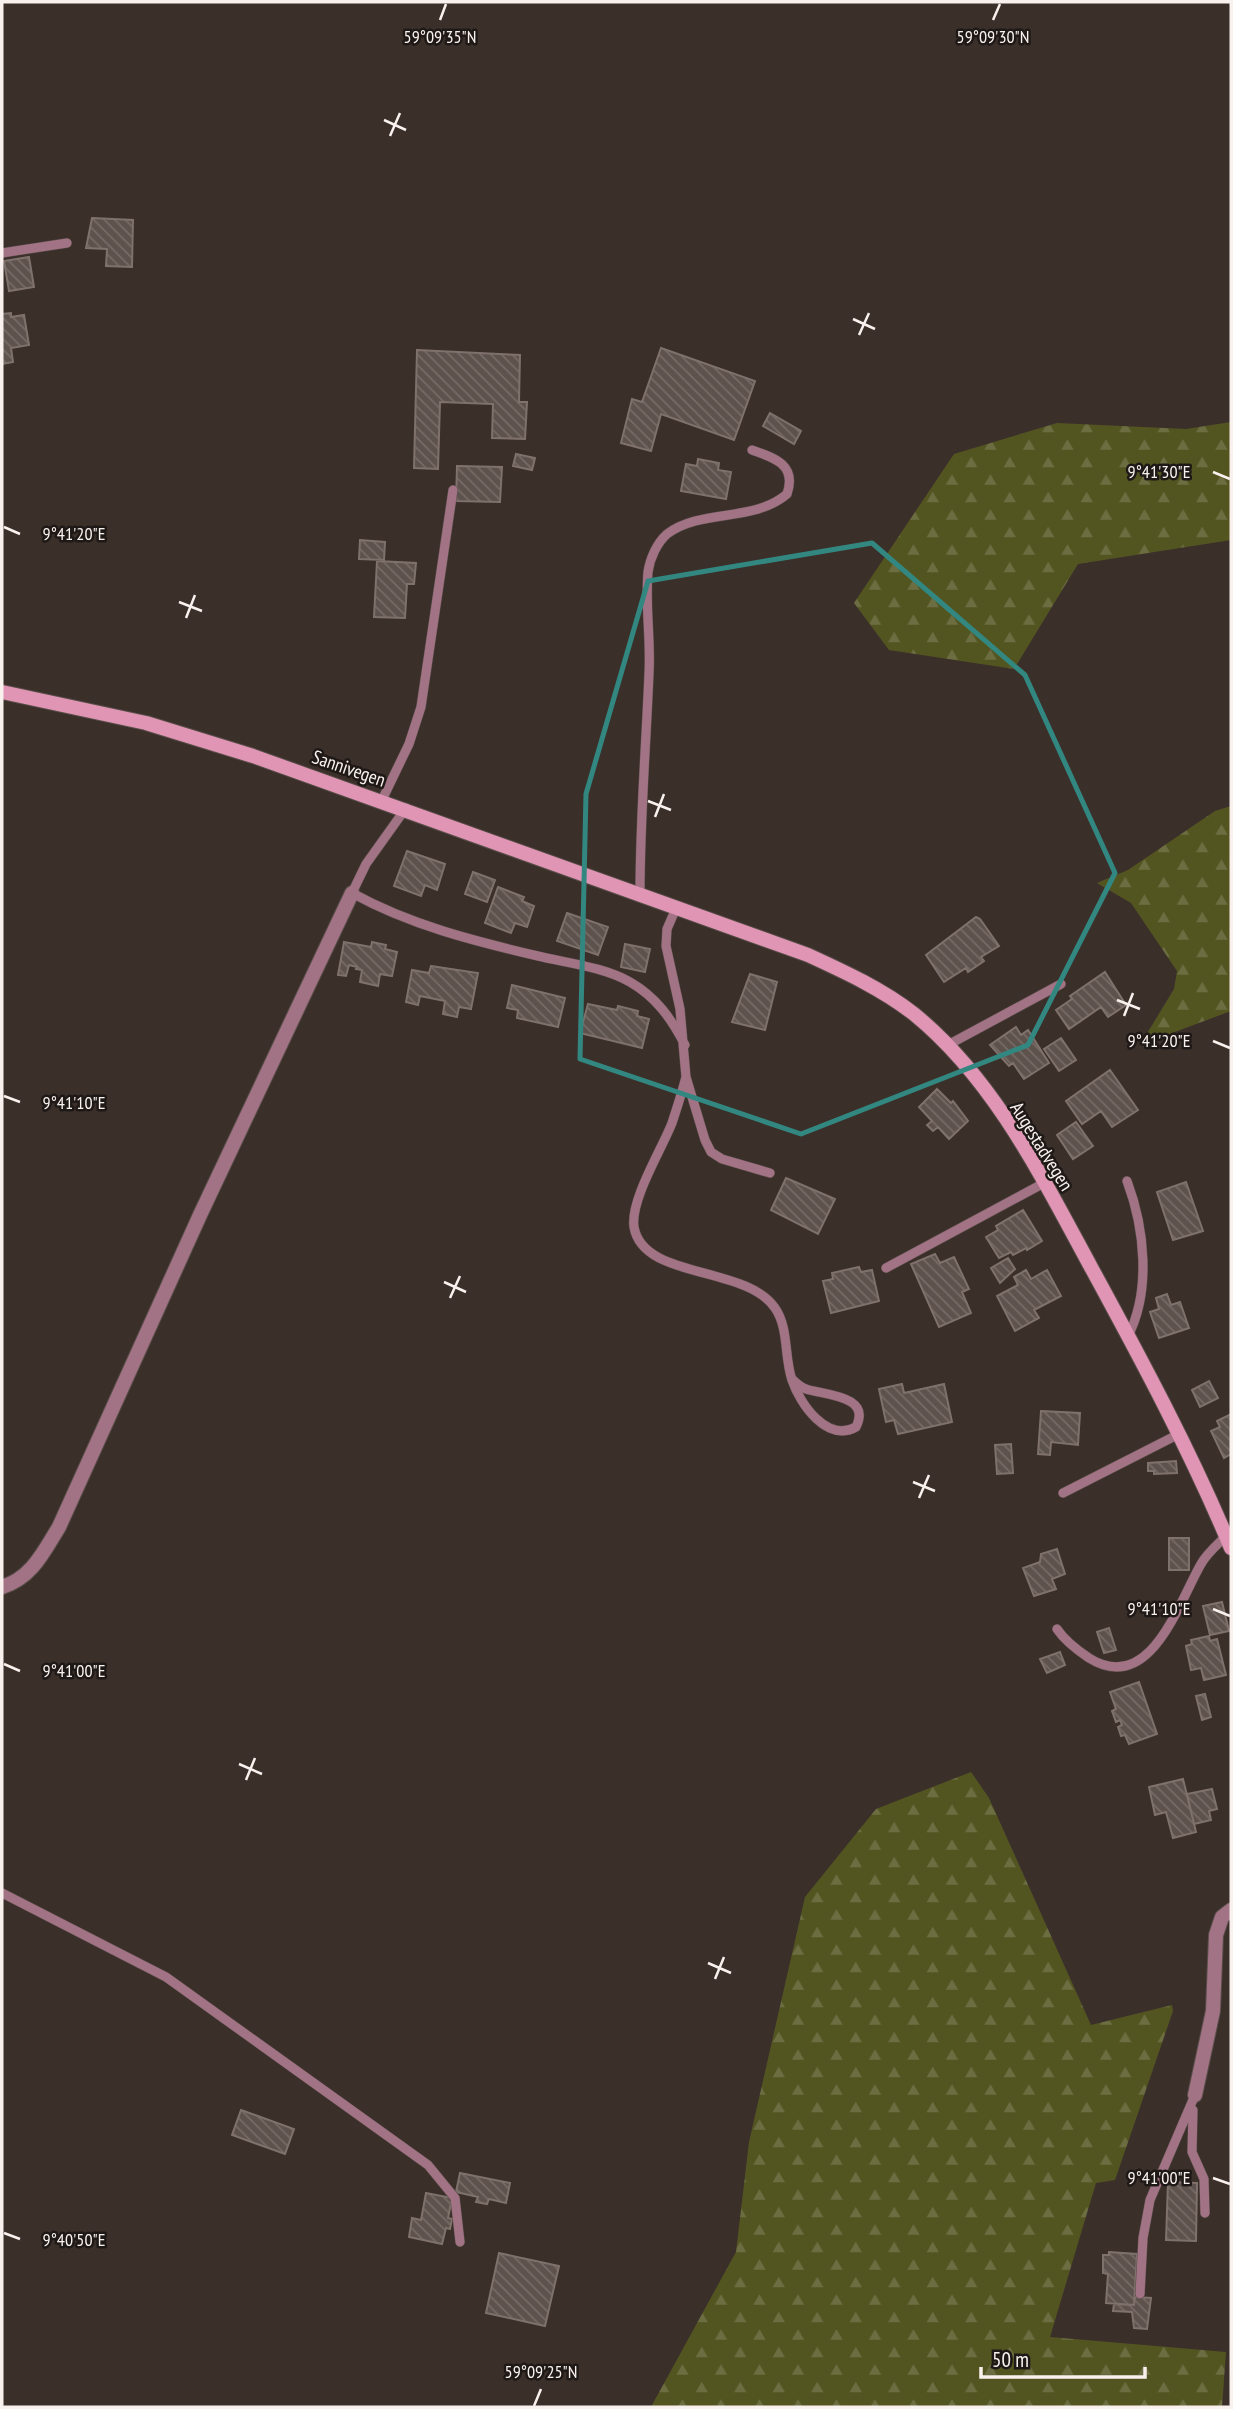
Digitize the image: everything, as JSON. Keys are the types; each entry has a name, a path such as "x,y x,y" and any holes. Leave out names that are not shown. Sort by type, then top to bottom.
{"main road":[{"name":"Sannivegen","path":"2,692 146,723 406,808 677,906"},
{"name":"Augestadvegen","path":"677,906 850,974 914,1015 946,1045 1019,1138 1180,1434 1229,1542"}],"street":[{"path":"2,1587 24,1576 36,1564 59,1527 200,1215 352,893"},
{"path":"1195,2095 1213,2011 1216,1935 1222,1917 1231,1910"}],"lane":[{"path":"2,253 67,243"},
{"path":"640,892 640,804 649,671 649,571 652,556 666,535 685,524 761,509 787,494 790,475 785,464 752,450"},
{"path":"382,800 409,744 421,707 453,490"},
{"path":"406,808 366,864 352,893 374,906 470,940 616,975 657,1002 670,1016 685,1045"},
{"path":"677,906 667,929 666,946 685,1045 686,1077 711,1152 770,1173"},
{"path":"946,1045 1061,984"},
{"path":"686,1077 672,1123 639,1200 633,1225 640,1244 646,1251 669,1262 748,1286 774,1306 787,1348 792,1379 803,1403 819,1422 840,1430 848,1431 856,1427 859,1413 856,1406 838,1396 803,1388 792,1379"},
{"path":"1127,1181 1135,1208 1143,1289 1141,1307 1128,1336"},
{"path":"886,1268 1044,1182"},
{"path":"1063,1493 1180,1434"},
{"path":"1057,1629 1069,1643 1101,1665 1114,1668 1143,1658 1162,1638 1202,1562 1229,1542"},
{"path":"2,1893 166,1977 428,2165 455,2198 460,2242"},
{"path":"1195,2095 1192,2152 1204,2179 1205,2213"},
{"path":"1140,2294 1143,2238 1150,2200 1195,2095"}],"highlighted area":[{"path":"872,543 1025,675 1115,873 1028,1045 801,1134 580,1059 586,794 648,581"}],"green space":[{"path":"1231,422 1231,540 1078,564 1014,669 889,650 854,603 954,454 1057,423 1186,429"},
{"path":"1231,806 1231,1011 1140,1045 1174,989 1177,971 1131,903 1097,883 1128,870 1215,811"},
{"path":"971,1772 989,1798 1091,2025 1172,2005 1173,2011 1115,2180 1096,2183 1050,2337 1226,2352 1222,2407 651,2407 736,2252 749,2142 805,1897 876,1809"}],"building":[{"path":"92,218 133,220 132,267 106,266 107,249 86,248"},
{"path":"29,257 34,287 9,291 4,261"},
{"path":"11,313 11,317 24,315 29,345 11,348 13,362 2,364 2,314"},
{"path":"661,348 755,381 734,440 661,414 651,451 621,443 632,399 642,402"},
{"path":"417,350 520,355 519,402 527,402 525,439 492,438 493,404 440,402 438,469 414,468"},
{"path":"770,413 801,431 794,444 763,426"},
{"path":"516,454 535,458 532,470 513,466"},
{"path":"698,459 719,463 718,470 731,472 726,499 681,491 686,464 697,466"},
{"path":"457,466 502,467 500,502 456,501"},
{"path":"360,540 385,542 384,560 359,559"},
{"path":"377,561 416,563 414,584 407,584 405,618 374,617"},
{"path":"407,851 445,864 437,890 425,885 421,896 394,886"},
{"path":"473,872 495,880 487,902 465,894"},
{"path":"498,887 524,897 522,901 534,906 527,927 515,923 511,933 485,923"},
{"path":"567,913 608,927 598,955 557,941"},
{"path":"976,917 999,946 981,957 984,961 968,972 966,968 944,982 926,955"},
{"path":"344,942 371,947 372,942 386,945 385,949 397,952 392,976 380,974 378,986 360,982 362,970 356,969 357,967 349,965 346,976 338,975"},
{"path":"625,944 650,949 645,972 621,967"},
{"path":"431,966 478,973 471,1009 459,1007 457,1017 443,1014 445,1001 420,996 418,1005 406,1002 412,970 429,973"},
{"path":"1105,972 1126,1005 1108,1017 1101,1007 1069,1029 1056,1010 1072,999 1070,996"},
{"path":"750,974 777,982 765,1030 732,1022"},
{"path":"512,985 565,998 558,1027 517,1018 518,1010 507,1008"},
{"path":"588,1004 617,1010 618,1006 638,1011 637,1016 649,1019 642,1048 580,1033"},
{"path":"1016,1027 1021,1035 1028,1030 1049,1063 1024,1079 1013,1063 1009,1066 990,1045"},
{"path":"1061,1038 1076,1060 1059,1071 1044,1049"},
{"path":"1110,1070 1138,1110 1112,1127 1101,1111 1082,1124 1066,1101"},
{"path":"937,1089 951,1103 953,1101 968,1121 949,1139 938,1127 933,1131 927,1125 932,1121 919,1107"},
{"path":"1076,1122 1093,1146 1073,1159 1057,1135"},
{"path":"786,1178 835,1199 818,1234 771,1210"},
{"path":"1186,1182 1203,1231 1173,1240 1157,1192"},
{"path":"1023,1210 1042,1241 1027,1250 1026,1248 1013,1255 1011,1252 999,1258 986,1237 998,1230 996,1226"},
{"path":"935,1254 940,1263 954,1257 969,1289 962,1292 971,1313 939,1327 911,1264"},
{"path":"1008,1258 1015,1269 1000,1283 991,1268"},
{"path":"859,1267 861,1272 872,1270 879,1301 831,1313 823,1281 833,1279 832,1273"},
{"path":"1026,1270 1031,1279 1047,1270 1061,1296 1034,1310 1039,1318 1015,1331 997,1296 1018,1285 1014,1277"},
{"path":"1167,1294 1171,1305 1180,1302 1189,1328 1159,1338 1150,1312 1159,1309 1156,1298"},
{"path":"1209,1381 1218,1398 1200,1407 1192,1390"},
{"path":"902,1384 904,1393 944,1384 952,1422 898,1434 894,1420 886,1422 879,1389"},
{"path":"1041,1411 1080,1413 1078,1445 1051,1442 1050,1455 1038,1454"},
{"path":"1231,1414 1231,1454 1224,1458 1211,1431 1220,1427 1217,1421"},
{"path":"1011,1444 1013,1473 997,1474 995,1445"},
{"path":"1176,1461 1177,1473 1154,1474 1154,1471 1148,1471 1148,1463"},
{"path":"1169,1538 1189,1538 1189,1570 1169,1570"},
{"path":"1057,1549 1065,1574 1052,1579 1056,1589 1034,1596 1023,1568 1040,1562 1041,1554"},
{"path":"1222,1602 1229,1631 1210,1635 1203,1606"},
{"path":"1109,1628 1116,1650 1104,1653 1097,1632"},
{"path":"1209,1636 1210,1641 1217,1639 1226,1675 1204,1680 1201,1668 1191,1670 1186,1646 1192,1644 1191,1640"},
{"path":"1060,1652 1065,1665 1047,1673 1040,1659"},
{"path":"1139,1682 1157,1734 1129,1744 1125,1735 1121,1736 1118,1727 1122,1725 1120,1720 1116,1722 1112,1711 1116,1709 1110,1692"},
{"path":"1205,1694 1211,1717 1202,1720 1196,1696"},
{"path":"1183,1779 1196,1832 1173,1838 1166,1812 1155,1815 1149,1787"},
{"path":"1212,1789 1217,1809 1209,1811 1211,1820 1194,1824 1187,1794"},
{"path":"241,2110 294,2129 285,2154 232,2135"},
{"path":"460,2173 510,2183 506,2203 489,2199 487,2204 476,2202 478,2197 456,2192"},
{"path":"1168,2182 1197,2183 1196,2241 1166,2240"},
{"path":"426,2193 452,2198 448,2218 452,2219 450,2229 446,2228 442,2244 409,2237 412,2218 421,2220"},
{"path":"1109,2252 1137,2254 1134,2305 1106,2303 1108,2274 1103,2273 1103,2255 1109,2255"},
{"path":"499,2253 559,2266 545,2326 486,2313"},
{"path":"1135,2297 1151,2298 1147,2329 1134,2328 1132,2312 1113,2311 1114,2304 1134,2305"}]}
